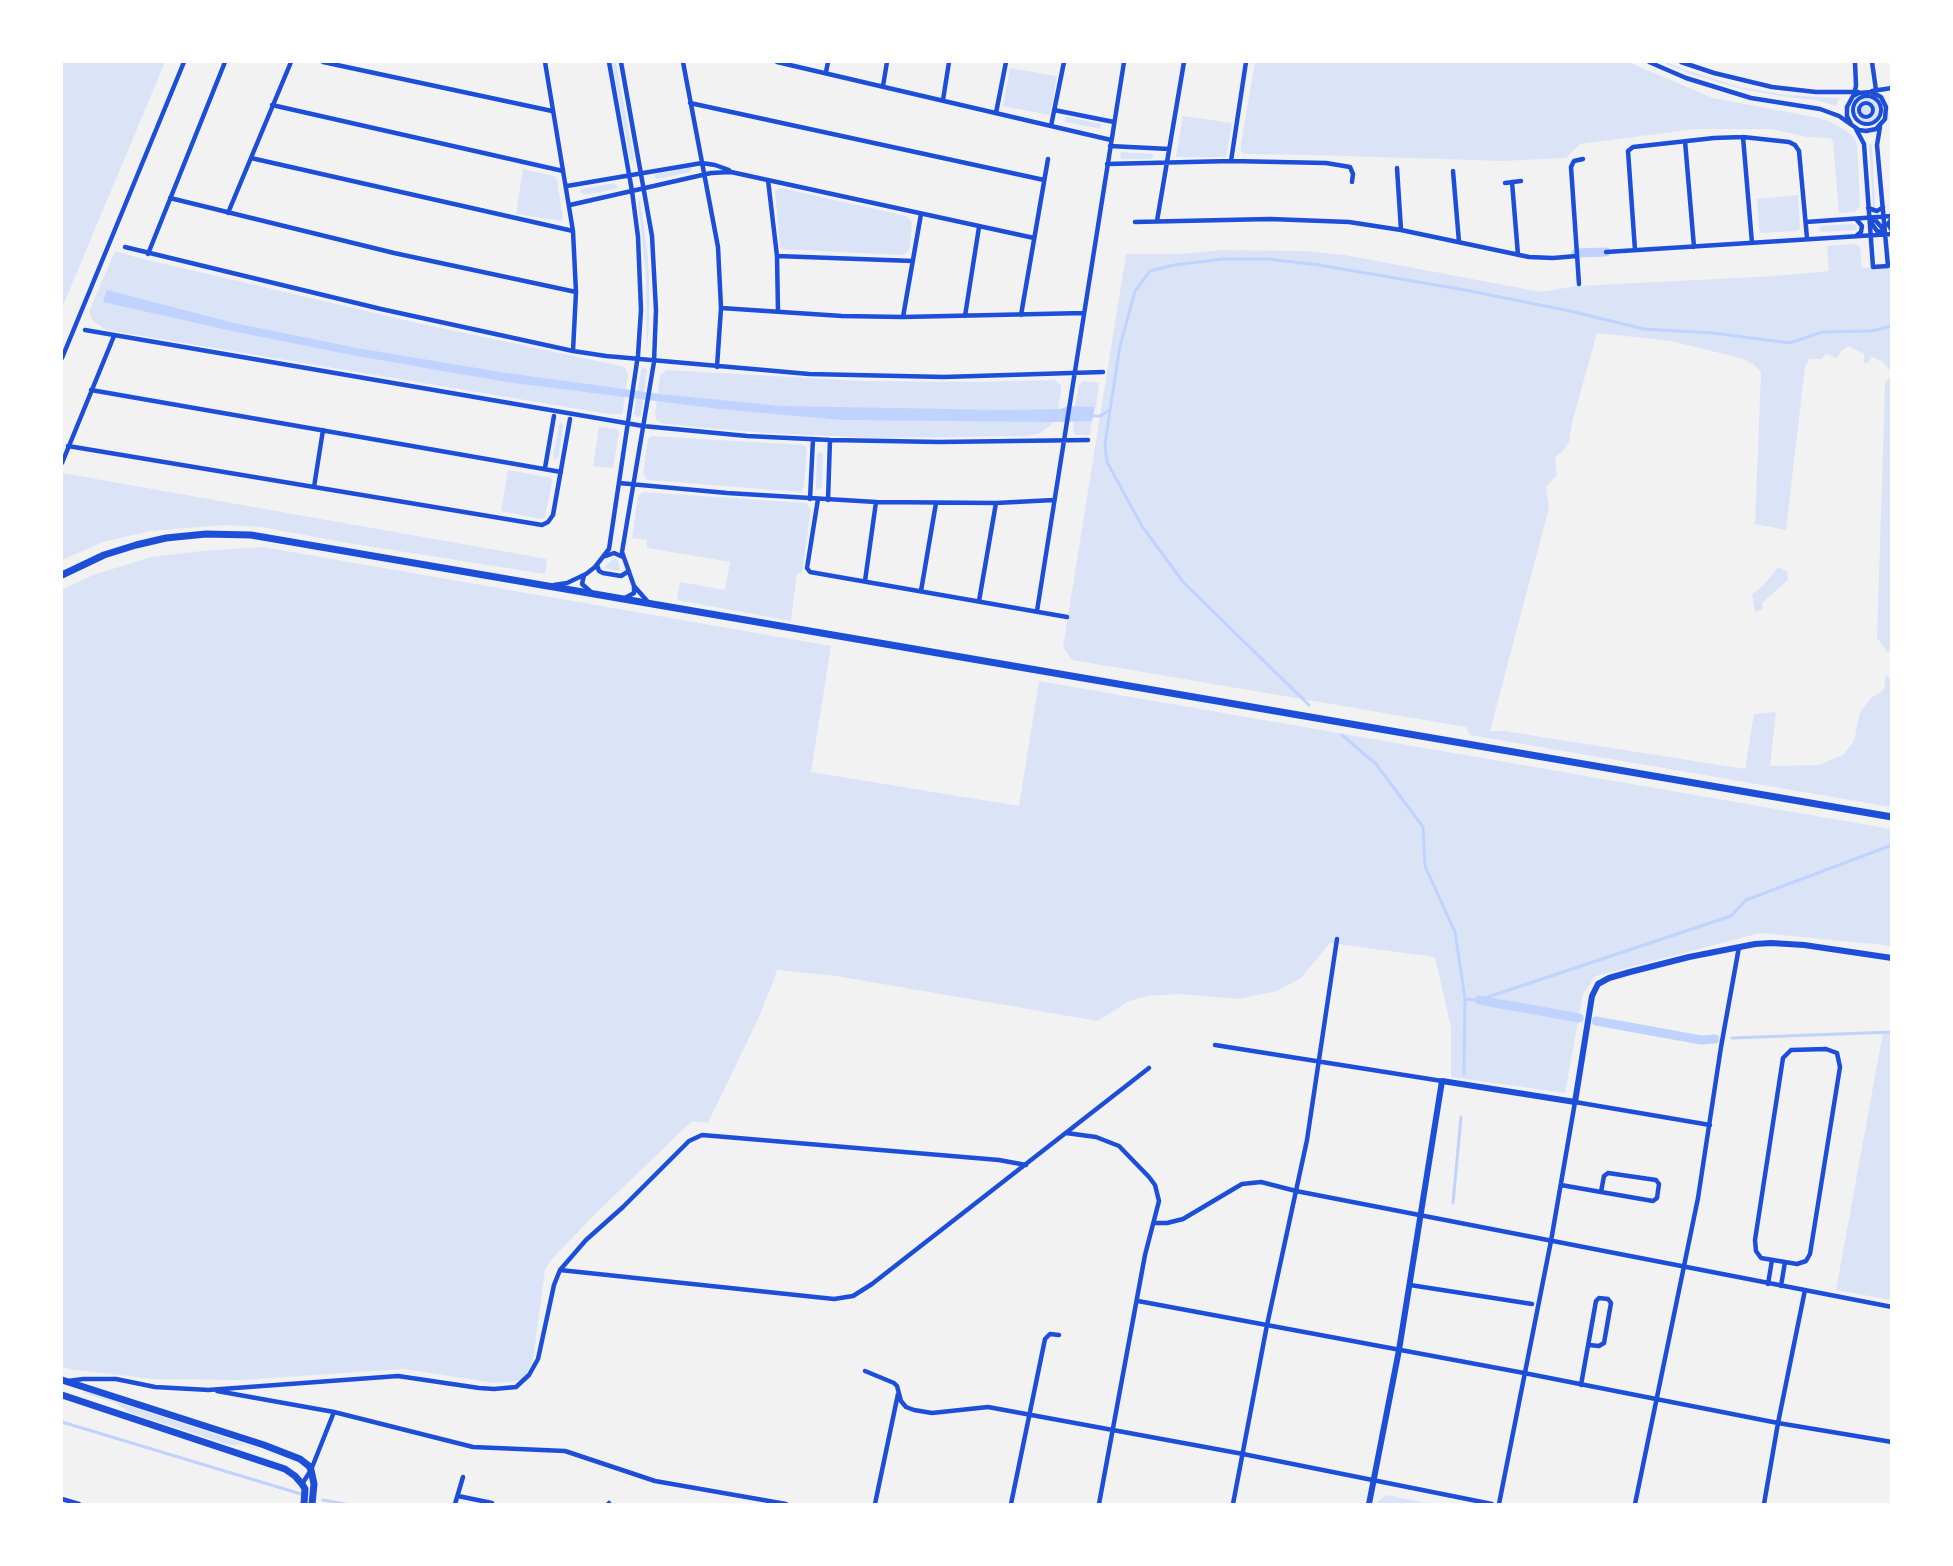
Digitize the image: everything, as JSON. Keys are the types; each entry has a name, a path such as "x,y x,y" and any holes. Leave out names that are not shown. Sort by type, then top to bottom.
{"main road":[{"path":"62,575 104,555 166,538 228,534 251,535 1892,817"},
{"path":"304,1504 303,1484 291,1473 272,1464 62,1395 64,1381 267,1446 300,1459 311,1470 314,1484 312,1504"}],"street":[{"path":"62,358 184,62"},
{"path":"148,254 225,62"},
{"path":"228,213 291,62"},
{"path":"323,62 552,111"},
{"path":"545,62 573,231 576,292 573,351"},
{"path":"547,586 567,583 584,575 597,565 609,549 638,357 640,281 638,237 609,62"},
{"path":"621,62 643,174 655,273 656,360 652,368 622,552 625,562"},
{"path":"683,62 718,247 721,308 717,367"},
{"path":"777,62 1051,126 1111,143 1170,149"},
{"path":"826,72 828,62"},
{"path":"882,86 886,62"},
{"path":"943,100 949,62"},
{"path":"996,113 1006,62"},
{"path":"1051,126 1064,62"},
{"path":"1036,611 1072,387 1072,375 1124,62"},
{"path":"1157,221 1184,62"},
{"path":"1231,161 1246,62"},
{"path":"1649,62 1715,88 1751,98 1820,109 1839,116 1866,131 1876,129 1892,113"},
{"path":"1682,62 1764,86 1816,92 1866,94 1880,106 1878,119"},
{"path":"1855,62 1853,111 1859,121 1868,124 1878,119"},
{"path":"1872,62 1876,90 1881,97 1886,107 1887,113 1878,133 1877,145 1889,234 1888,266 1872,267 1868,237 1864,144 1847,112 1858,93 1871,92 1881,97"},
{"path":"1866,94 1892,88"},
{"path":"1853,111 1859,110 1864,104 1866,94"},
{"path":"1853,100 1871,104 1873,114 1882,124"},
{"path":"690,103 1044,180"},
{"path":"272,105 564,171"},
{"path":"1873,108 1880,106"},
{"path":"1054,110 1114,122"},
{"path":"1859,110 1868,124"},
{"path":"1853,125 1873,114"},
{"path":"1743,137 1752,243"},
{"path":"1635,250 1628,151 1633,147 1685,141 1743,137 1789,142 1797,148 1807,238"},
{"path":"1685,141 1694,247"},
{"path":"251,158 573,231"},
{"path":"1021,315 1048,159"},
{"path":"1579,284 1571,167 1576,160 1583,159"},
{"path":"1107,164 1231,161 1347,165 1352,170 1352,182"},
{"path":"567,186 702,164 720,166 731,172"},
{"path":"1397,168 1401,230"},
{"path":"1453,171 1459,242"},
{"path":"570,205 718,172 731,172 1034,238"},
{"path":"768,180 777,256 778,311"},
{"path":"1505,183 1521,181"},
{"path":"1512,182 1518,255"},
{"path":"170,198 394,253 576,292"},
{"path":"1806,222 1854,219 1877,211 1887,214"},
{"path":"903,317 921,214"},
{"path":"1867,214 1887,214"},
{"path":"1867,214 1889,234"},
{"path":"1867,214 1877,231 1889,234"},
{"path":"1868,237 1876,221 1887,214"},
{"path":"1868,237 1877,231 1887,214"},
{"path":"1136,222 1305,219 1349,222 1401,230 1518,255 1553,258 1577,256"},
{"path":"1854,219 1860,221 1862,226 1857,236"},
{"path":"965,316 979,227"},
{"path":"1606,252 1889,234"},
{"path":"125,248 573,351 630,359 638,357 652,368"},
{"path":"777,256 913,261"},
{"path":"721,308 842,316 903,317 1083,313"},
{"path":"85,330 649,427 813,440 1056,441 1064,436"},
{"path":"62,463 114,336"},
{"path":"630,359 636,366"},
{"path":"636,366 645,361 656,360 809,374 933,377 1072,375 1102,372"},
{"path":"1075,366 1080,373"},
{"path":"91,390 561,471"},
{"path":"545,468 554,416 550,410"},
{"path":"554,416 562,412"},
{"path":"562,412 570,419"},
{"path":"68,446 537,525 546,523 553,515 570,419 576,414"},
{"path":"314,487 323,430"},
{"path":"1064,436 1070,441"},
{"path":"810,499 813,440"},
{"path":"828,500 830,440"},
{"path":"1056,441 1062,447"},
{"path":"1062,447 1070,441 1088,441"},
{"path":"620,483 810,499 876,502 996,503 1054,500"},
{"path":"818,499 808,571 1067,616"},
{"path":"865,580 876,502"},
{"path":"921,591 936,503"},
{"path":"980,601 996,503"},
{"path":"603,558 614,553 621,555 634,586 653,605"},
{"path":"597,565 599,571 603,573 621,576 629,571"},
{"path":"584,575 582,584 595,595"},
{"path":"616,599 632,596 634,586"},
{"path":"1233,1504 1267,1325 1307,1140 1336,939"},
{"path":"1498,1504 1551,1241 1590,1003 1598,984 1630,972 1755,944 1783,943 1892,958"},
{"path":"1635,1504 1684,1268 1739,947"},
{"path":"1215,1044 1319,1063 1710,1125"},
{"path":"1791,1050 1833,1051 1839,1058 1840,1067 1810,1254 1806,1262 1785,1262 1761,1258 1754,1246 1784,1058 1791,1050"},
{"path":"560,1270 834,1299 853,1296 872,1284 1026,1165 1134,1077 1149,1068"},
{"path":"1369,1504 1399,1350 1442,1081"},
{"path":"1066,1133 1096,1137 1119,1146 1155,1185 1159,1201 1146,1255 1099,1504"},
{"path":"208,1390 398,1376 479,1388 516,1387 529,1375 538,1359 560,1270 586,1240 623,1207 689,1141 702,1135 999,1160 1026,1165"},
{"path":"1561,1185 1601,1192 1653,1201 1657,1198 1659,1184 1656,1180 1608,1173 1604,1176 1601,1192"},
{"path":"1154,1223 1183,1219 1242,1184 1261,1182 1421,1216 1892,1307"},
{"path":"1768,1284 1772,1260"},
{"path":"1781,1286 1785,1262"},
{"path":"1410,1285 1532,1304"},
{"path":"1764,1504 1805,1290"},
{"path":"1581,1386 1596,1300 1608,1299 1611,1303 1604,1344 1589,1345"},
{"path":"1138,1301 1778,1423 1892,1442"},
{"path":"1011,1504 1045,1339 1050,1335 1059,1335"},
{"path":"865,1371 894,1383 906,1407 932,1413 988,1407 1243,1454 1373,1482 1492,1504"},
{"path":"64,1381 116,1379 155,1387 208,1390 334,1412 473,1447 565,1451 655,1481 786,1504"},
{"path":"875,1504 898,1392"},
{"path":"303,1484 311,1470 334,1412"},
{"path":"455,1504 463,1477"},
{"path":"458,1496 492,1503"},
{"path":"744,1504 746,1496"},
{"path":"62,1499 79,1504"}],"shaded area":[{"path":"62,62 165,62 62,308"},
{"path":"612,62 616,62 634,159 632,161 630,159"},
{"path":"1255,62 1628,62 1713,98 1819,118 1845,130 1854,137 1857,143 1860,206 1855,212 1839,213 1833,141 1830,138 1807,137 1771,129 1695,129 1580,144 1566,158 1502,161 1245,154 1241,152 1241,144"},
{"path":"1662,62 1740,87 1786,95 1839,98 1836,106 1816,100 1741,89 1685,72"},
{"path":"1010,68 1057,76 1050,115 1003,106"},
{"path":"1867,96 1877,100 1881,110 1877,120 1867,124 1857,120 1853,110 1857,100"},
{"path":"1065,116 1101,124 1101,129 1065,122"},
{"path":"1183,116 1232,123 1226,157 1176,157"},
{"path":"1869,144 1872,144 1875,207 1873,208"},
{"path":"1121,152 1154,156 1151,159 1121,159"},
{"path":"692,168 691,172 655,178 655,174"},
{"path":"523,169 554,176 557,180 563,218 561,221 516,214"},
{"path":"614,183 618,187 616,189 584,195 580,192 582,189"},
{"path":"781,188 906,216 912,222 910,247 905,254 900,255 782,249 780,248 775,192"},
{"path":"1798,195 1800,229 1761,233 1757,199"},
{"path":"640,200 649,275 647,351 646,275 638,201"},
{"path":"1857,225 1856,230 1823,232 1819,230 1821,226"},
{"path":"1855,244 1860,247 1862,268 1891,265 1891,372 1882,361 1872,357 1869,362 1864,363 1864,354 1849,346 1841,351 1837,358 1826,354 1821,359 1810,359 1805,367 1786,530 1755,524 1761,372 1753,364 1740,358 1671,341 1597,333 1572,423 1569,442 1555,457 1557,475 1546,487 1549,508 1490,731 1504,731 1745,769 1754,714 1776,712 1770,766 1819,765 1843,755 1854,741 1860,712 1871,698 1884,690 1886,674 1890,679 1892,692 1891,807 1470,735 1466,727 1072,660 1063,647 1126,254 1178,254 1223,250 1304,251 1345,255 1541,292 1577,286 1829,271 1827,246"},
{"path":"115,251 422,324 621,366 626,369 628,375 622,414 609,414 106,330 92,320 89,312"},
{"path":"644,367 647,370 641,415 637,418 634,414 641,370"},
{"path":"667,370 865,381 1054,380 1061,385 1061,392 1058,409 1051,425 1038,434 1026,436 875,438 766,433 661,423 656,420 660,375"},
{"path":"1891,375 1891,443 1889,442 1892,444 1892,646 1888,653 1877,638 1885,383"},
{"path":"1083,381 1099,383 1096,407 1075,407 1079,385"},
{"path":"1074,421 1092,421 1090,435 1075,435"},
{"path":"561,422 563,425 559,456 555,460 553,455"},
{"path":"599,427 617,429 619,433 613,468 593,466"},
{"path":"652,436 803,445 807,447 804,487 800,492 647,480 643,474 648,439"},
{"path":"821,452 823,455 822,487 818,490 816,487 817,454"},
{"path":"508,470 551,478 545,518 501,511"},
{"path":"62,473 547,559 545,574 262,527 225,525 150,531 103,542 62,560"},
{"path":"643,492 806,503 811,509 802,573 797,573 791,621 677,600 680,582 725,590 730,562 647,548 647,540 632,538 638,496"},
{"path":"263,547 831,646 811,772 1019,806 1039,681 1891,829 1891,947 1760,933 1596,976 1583,994 1565,1093 1451,1077 1451,1028 1435,957 1330,943 1301,978 1277,991 1239,999 1180,994 1148,996 1129,1001 1098,1021 836,976 778,970 773,973 777,972 759,1017 708,1123 692,1121 593,1216 551,1260 545,1270 533,1360 525,1377 517,1381 494,1383 404,1369 240,1380 153,1379 69,1369 62,1366 62,590 93,575 151,557"},
{"path":"614,558 618,561 620,571 604,568"},
{"path":"1778,567 1787,571 1788,580 1762,603 1763,609 1755,612 1752,594 1763,586"},
{"path":"1883,1032 1892,1032 1891,1300 1836,1290"},
{"path":"84,1391 245,1444 280,1457 245,1445 230,1445 128,1412 116,1403 83,1393"},
{"path":"1387,1495 1431,1504 1378,1504 1378,1501"}],"water":[{"path":"107,290 234,323 357,348 507,373 660,394 781,406 1004,410 1060,409 1069,406 1095,407 1092,421 1056,422 841,420 719,409 506,382 357,356 103,302"}],"waterway":[{"path":"1576,253 1606,252"},
{"path":"1090,416 1100,416 1110,410 1120,346 1135,291 1150,271 1174,265 1223,259 1268,259 1319,265 1465,290 1570,311 1644,329 1713,333 1790,343 1822,332 1871,331 1892,326"},
{"path":"1110,410 1105,445 1107,462 1142,526 1183,582 1309,705"},
{"path":"1342,735 1376,764 1423,827 1425,866 1455,932 1465,999 1479,1000 1731,916 1746,900 1892,845"},
{"path":"1464,1074 1465,999"},
{"path":"1479,1000 1579,1018"},
{"path":"1596,1021 1701,1040 1715,1039"},
{"path":"1732,1038 1892,1032"},
{"path":"1453,1203 1461,1117"},
{"path":"62,1422 301,1494"},
{"path":"323,1500 345,1504"}]}
